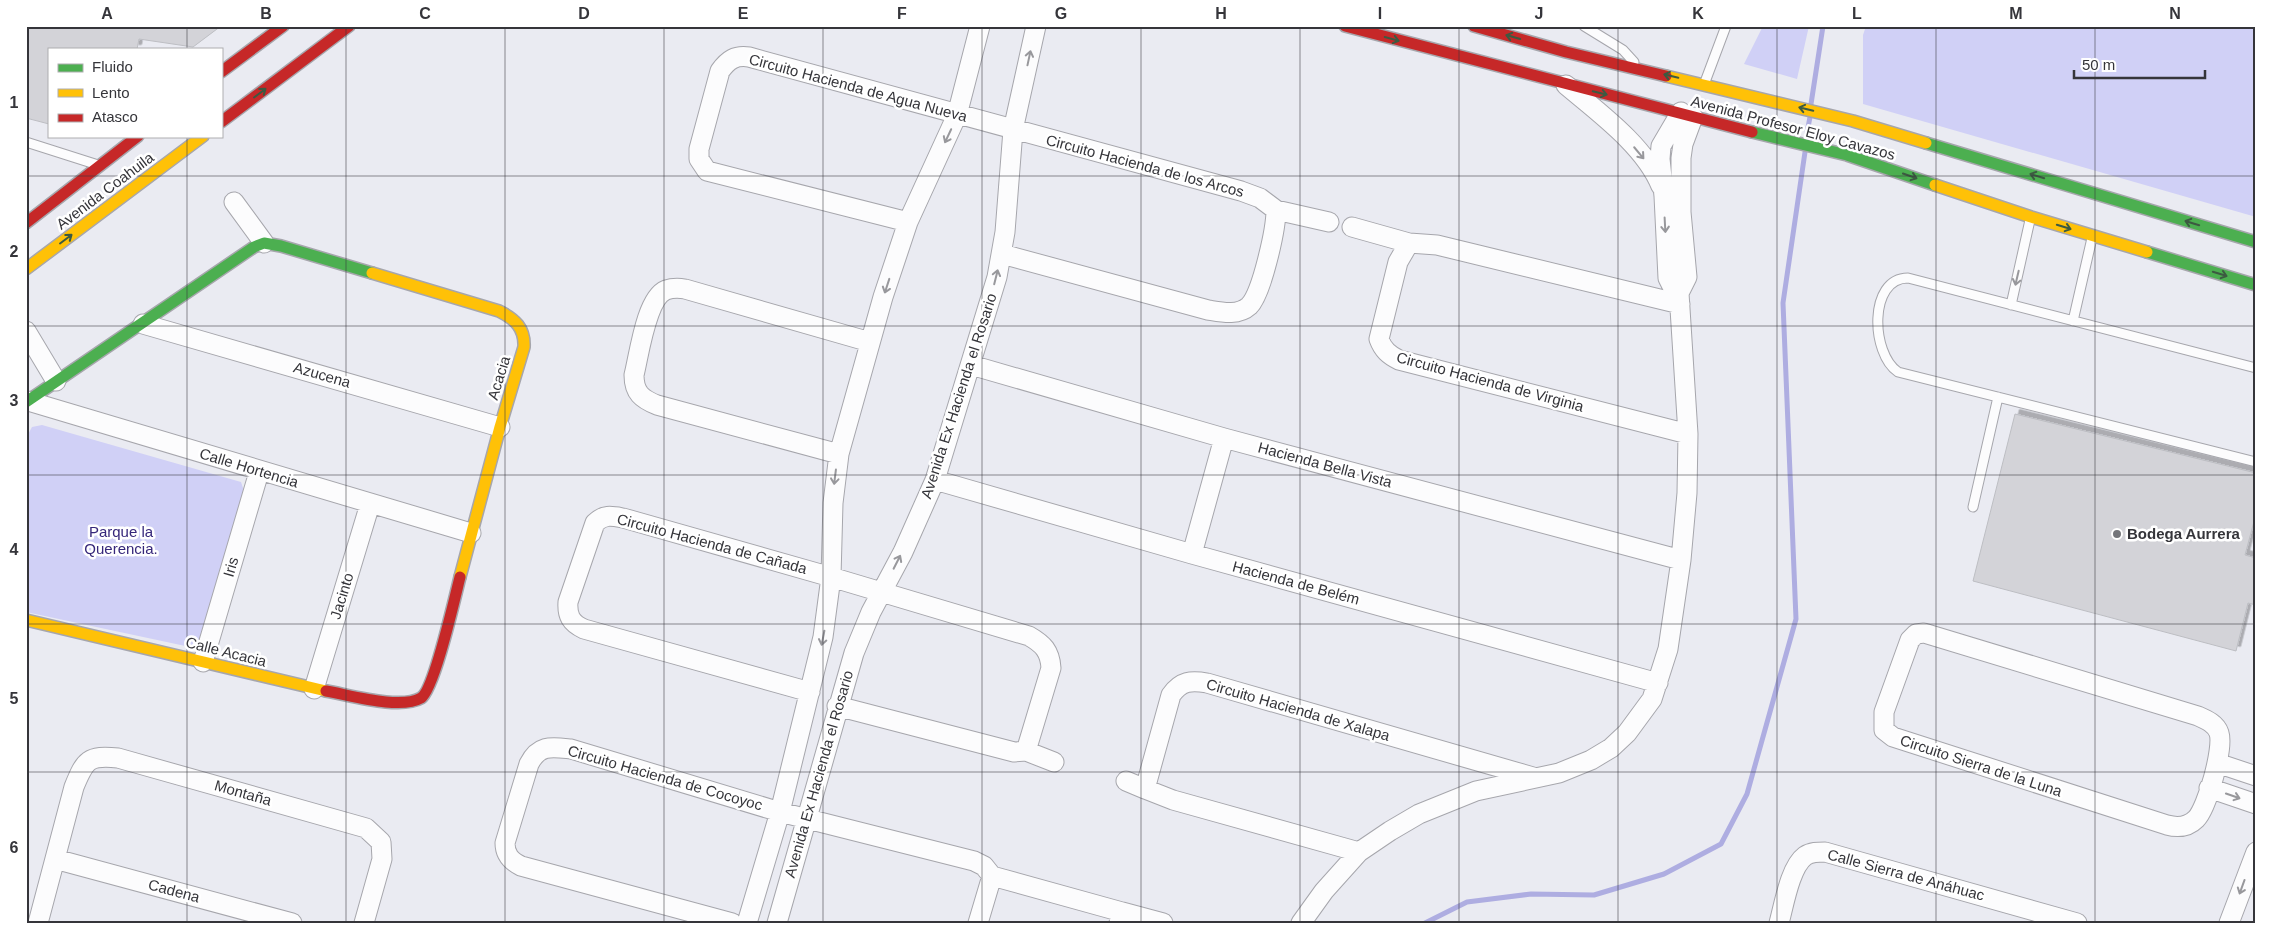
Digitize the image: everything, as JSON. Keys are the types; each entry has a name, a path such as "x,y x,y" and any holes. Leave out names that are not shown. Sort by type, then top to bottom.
{"street":[{"path":"222,71 282,26"},
{"path":"222,121 349,26"},
{"name":"Avenida Ex Hacienda el Rosario","path":"747,923 780,812 823,637 831,577 833,503 838,454 870,342 908,222 957,115 980,26"},
{"name":"Avenida Ex Hacienda el Rosario","path":"777,923 854,653 871,612 935,480 971,365 1002,254 1013,130 1036,26"},
{"name":"Avenida Profesor Eloy Cavazos","path":"1345,26 1565,84 1848,155 2031,217 2256,285"},
{"name":"Avenida Profesor Eloy Cavazos","path":"1474,26 1566,52 1752,95 1853,121 2256,242"},
{"name":"Circuito Hacienda de Agua Nueva","path":"908,222 707,170 699,159 700,142 720,72 732,59 740,56 750,57 1013,130"},
{"path":"1565,84 1612,125 1639,153 1657,178 1664,196"},
{"path":"1680,298 1668,278 1664,196 1660,159 1661,146 1687,115"},
{"path":"1301,923 1324,891 1359,852 1390,831 1443,803 1476,791 1559,773 1575,767 1611,748 1641,717 1652,699 1668,649 1681,560 1687,493 1688,434 1680,298 1687,278 1681,212 1680,158 1687,115"},
{"name":"Circuito Hacienda de los Arcos","path":"1013,130 1241,191 1260,198 1276,210"},
{"name":"Avenida Coahuila","path":"26,223 135,138"},
{"name":"Avenida Coahuila","path":"26,269 200,138"},
{"path":"27,401 144,324 254,247 264,244 234,202"},
{"path":"1002,254 1208,310 1226,313 1238,312 1249,306 1258,289 1274,232 1276,210 1329,222"},
{"path":"1352,227 1410,243 1437,245 1680,298"},
{"name":"Circuito Hacienda de Virginia","path":"1410,243 1398,262 1379,332 1381,346 1389,355 1400,360 1688,434"},
{"name":"Acacia","path":"264,244 282,246 489,309 516,320 522,326 525,340 500,426 435,671 426,693 420,698"},
{"path":"838,454 657,405 639,395 634,385 634,375 649,315 653,303 666,290 685,289 870,342"},
{"name":"Azucena","path":"144,324 500,426"},
{"path":"26,331 56,381"},
{"name":"Hacienda Bella Vista","path":"971,365 1224,438 1681,560"},
{"name":"Calle Hortencia","path":"27,401 471,534"},
{"path":"1192,554 1224,438"},
{"name":"Iris","path":"203,662 259,472"},
{"name":"Hacienda de Belém","path":"935,480 1192,554 1658,683"},
{"name":"Jacinto","path":"314,689 370,504"},
{"name":"Circuito Hacienda de Cañada","path":"810,692 584,629 570,619 567,612 568,602 595,523 600,518 607,516 623,518 1029,636 1047,648 1050,668 1026,751"},
{"name":"Calle Acacia","path":"26,620 314,689 400,703 420,698"},
{"name":"Circuito Sierra de la Luna","path":"1924,632 2204,719 2218,731 2220,746 2217,763 2196,818 2182,827 2174,827 1899,740 1884,730 1882,716 1910,640 1916,634 1924,632"},
{"name":"Circuito Hacienda de Xalapa","path":"1145,789 1171,695 1177,687 1186,682 1196,681 1536,778"},
{"path":"838,706 1014,752 1026,751 1054,762"},
{"name":"Circuito Hacienda de Cocoyoc","path":"732,923 512,862 507,855 505,844 529,764 534,754 543,748 571,749 780,812"},
{"name":"Montaña","path":"55,859 74,786 83,765 99,756 118,758 366,828 380,842 382,859 364,923"},
{"path":"2217,763 2256,776"},
{"path":"1126,781 1173,800 1359,852"},
{"path":"2209,788 2256,804"},
{"path":"780,812 974,861 984,866 992,876 1120,917 1163,923"},
{"name":"Calle Sierra de Anáhuac","path":"1779,923 1791,882 1801,860 1807,855 1825,852 2077,923"},
{"path":"2229,923 2256,852"},
{"path":"38,923 55,859"},
{"name":"Cadena","path":"55,859 292,923"},
{"path":"978,923 992,876"}],"lane":[{"path":"330,40 331,26"},
{"path":"1584,26 1623,50 1642,70"},
{"path":"1704,84 1726,26"},
{"path":"26,142 100,166"},
{"path":"2011,305 2031,217"},
{"path":"2073,321 2093,236"},
{"path":"2256,368 1902,278 1891,284 1878,311 1877,325 1886,360 1893,368 1904,373 2256,462"},
{"path":"1973,507 1998,397"}],"green space":[{"path":"1763,26 1809,26 1797,79 1744,64"},
{"path":"1866,26 2256,26 2256,217 1863,104 1863,35"},
{"name":"Parque la Querencia.","path":"42,425 241,482 244,491 198,647 190,647 26,612 26,438 32,427"}],"building":[{"path":"26,26 221,26 193,47 139,39 137,48 48,48 48,124 26,118"},
{"name":"Bodega Aurrera","path":"2015,414 2256,473 2256,514 2245,555 2256,558 2256,605 2248,603 2236,651 1973,581"}],"waterway":[{"path":"1811,104 1823,26"},
{"path":"1806,138 1810,117"},
{"path":"1425,923 1467,902 1531,894 1594,895 1664,874 1721,844 1747,794 1796,619 1783,303 1805,152"}],"traffic: fast":[{"path":"1752,132 1847,155 1935,185"},
{"path":"1926,143 2256,242"},
{"path":"26,402 254,247 264,243 281,246 372,273"},
{"path":"2147,252 2256,285"}],"traffic: slow":[{"path":"1666,76 1853,121 1926,143"},
{"path":"26,269 200,138"},
{"path":"1935,185 2031,217 2147,252"},
{"path":"372,273 499,311 510,317 523,334 524,347 500,427 460,577"},
{"path":"26,620 326,691"}],"traffic: jam":[{"path":"222,71 283,26"},
{"path":"222,121 349,26"},
{"path":"1345,26 1752,132"},
{"path":"1474,26 1566,52 1666,76"},
{"path":"26,223 135,138"},
{"path":"326,691 401,703 421,698 432,679 438,661 460,577"}],"place":[{"name":"Bodega Aurrera","path":"2117,534"}]}
